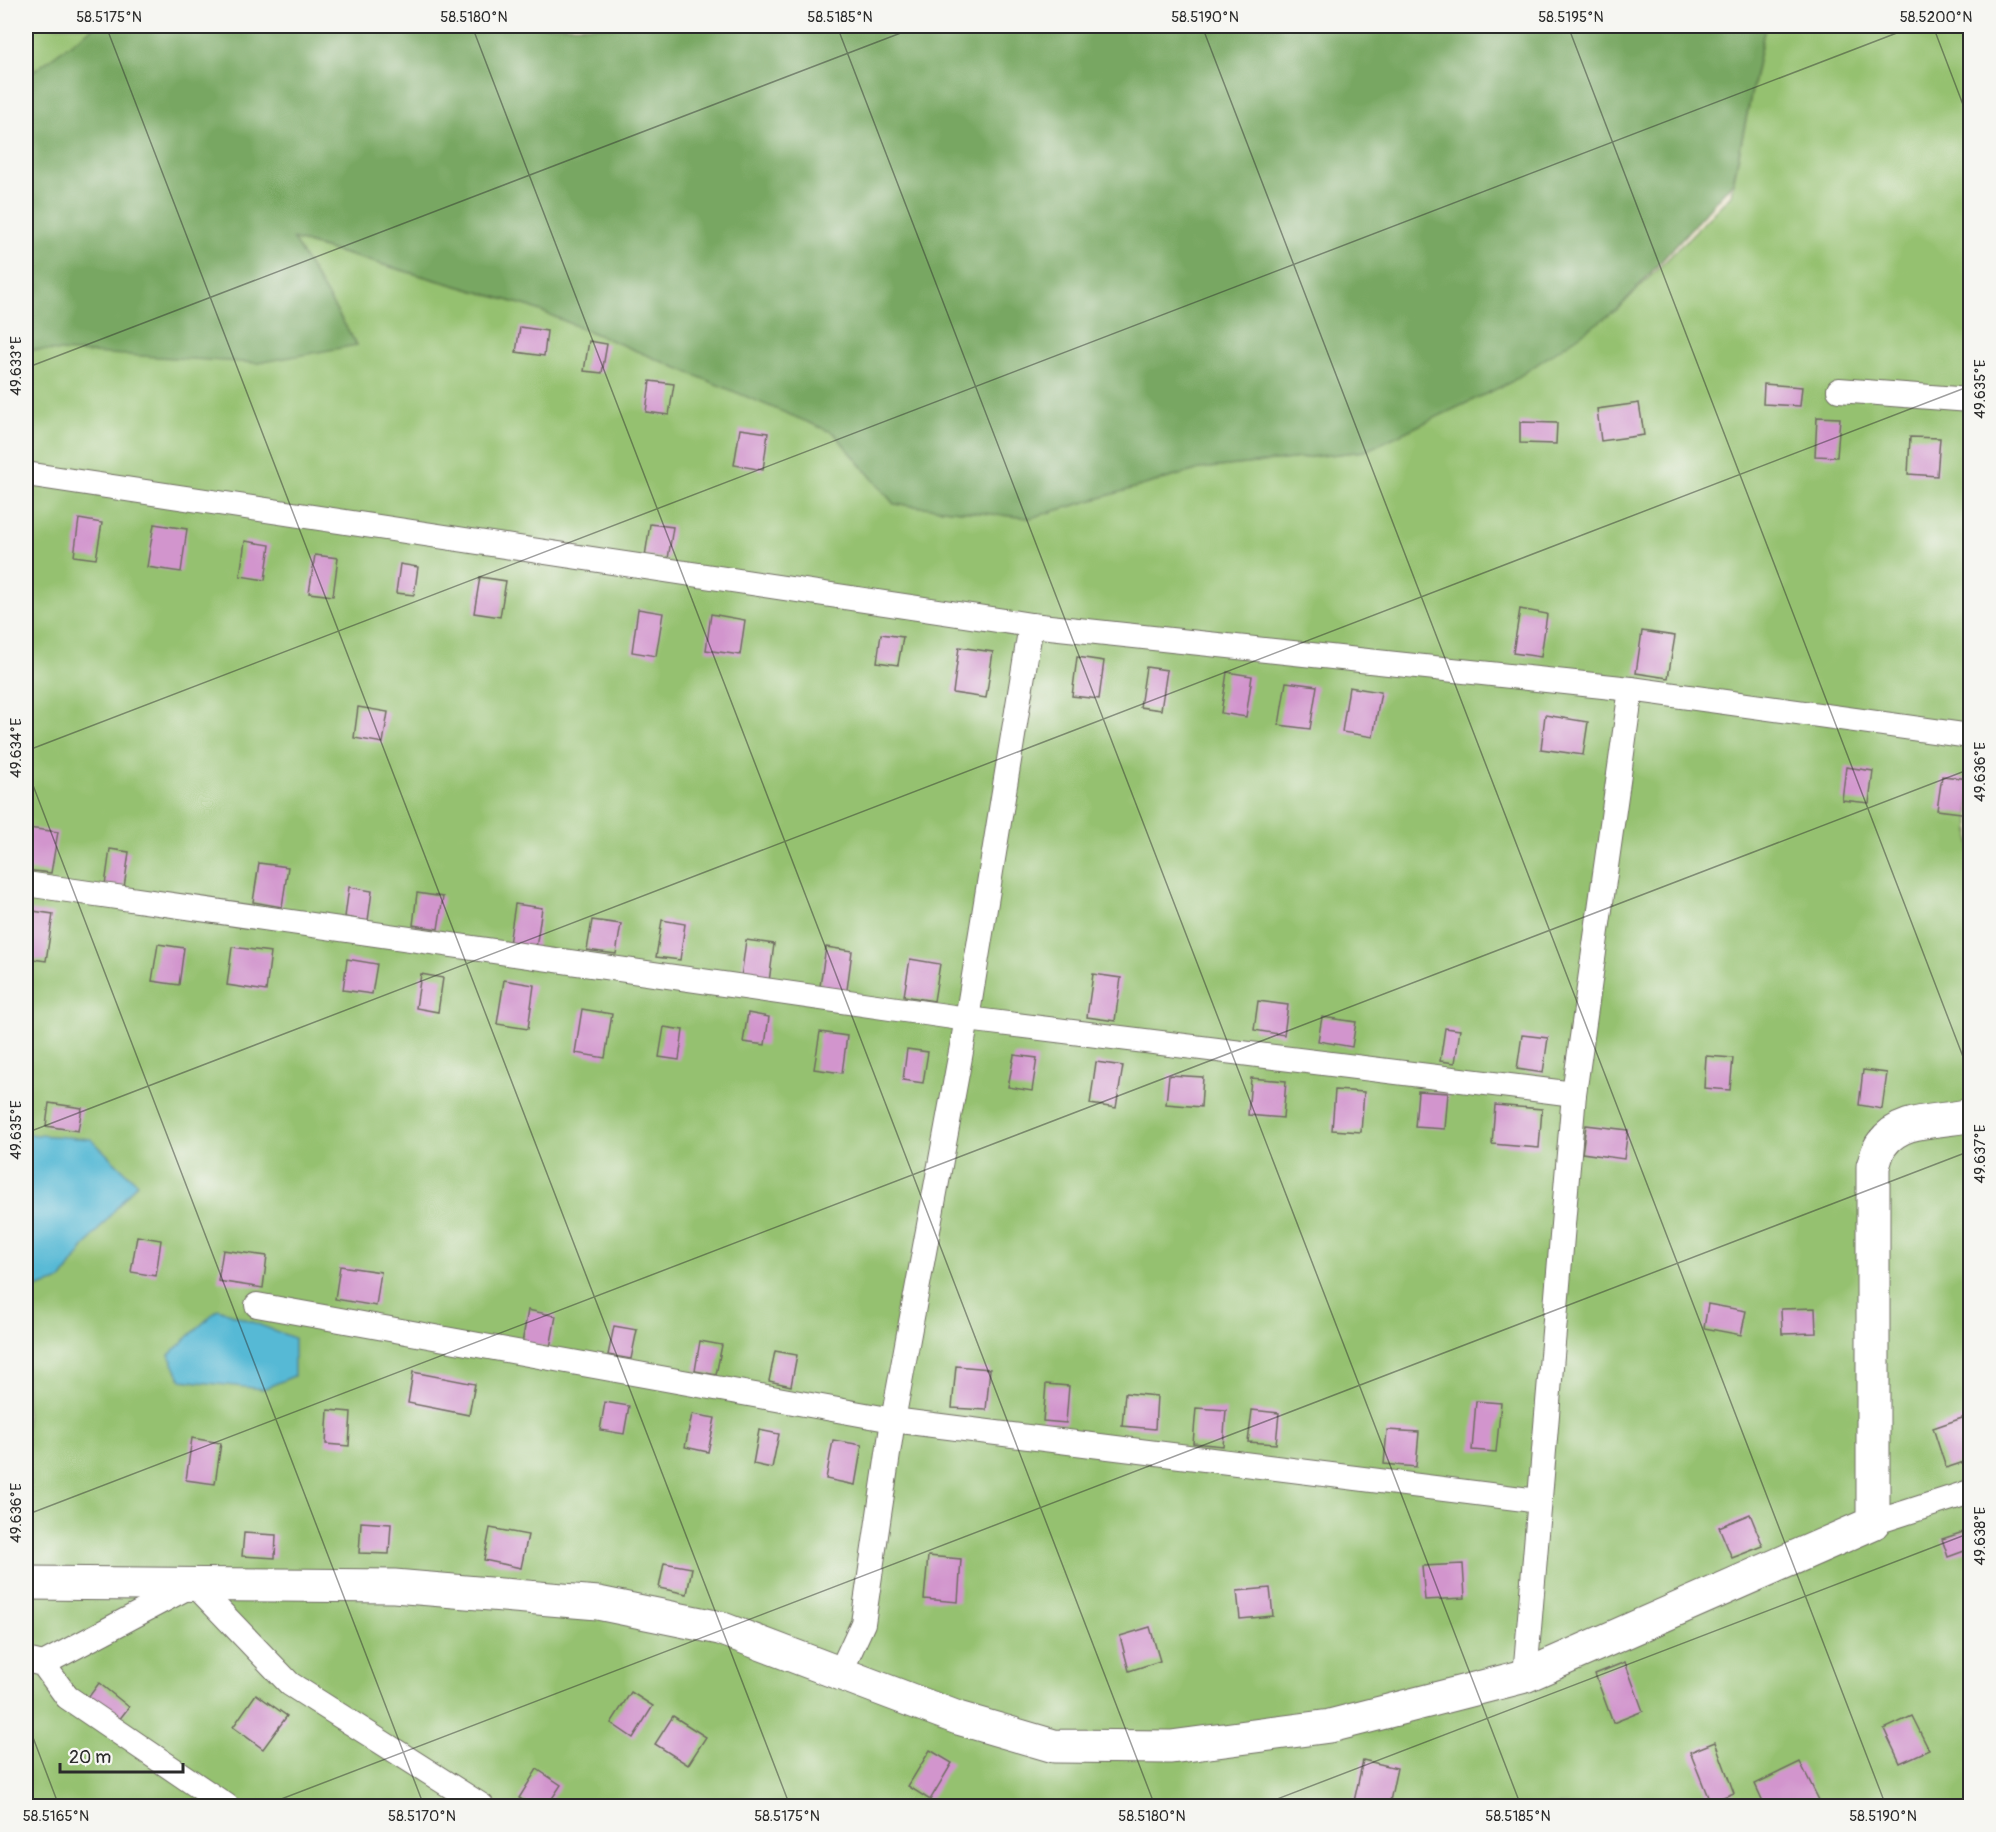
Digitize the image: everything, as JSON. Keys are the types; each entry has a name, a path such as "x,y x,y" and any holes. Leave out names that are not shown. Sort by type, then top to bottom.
{"street":[{"path":"26,1583 394,1586 598,1603 720,1628 958,1718 1054,1746 1171,1747 1330,1726 1525,1676 1873,1524 1873,1166 1880,1145 1893,1131 1920,1122 1971,1115"}],"lane":[{"path":"1839,390 1971,400"},
{"path":"26,474 1030,625 1631,689 1971,736"},
{"path":"840,1673 862,1623 893,1420 967,1019 1030,625"},
{"path":"1525,1676 1574,1094 1631,689"},
{"path":"26,884 967,1019 1574,1094"},
{"path":"257,1305 893,1420 1539,1501"},
{"path":"1873,1524 1971,1492"},
{"path":"227,1806 67,1697 34,1662 194,1584 290,1684 482,1806"}],"green space":[{"path":"26,26 95,26 26,81"},
{"path":"95,26 1765,26 1733,182 1618,309 1511,382 1365,451 1200,469 1030,518 894,504 834,433 531,307 293,239 357,345 258,363 26,349 26,77"},
{"path":"1765,26 1970,26 1970,1806 26,1806 26,346 357,345 292,239 531,307 834,433 894,504 1030,518 1200,469 1365,451 1618,309 1731,195"}],"water":[{"path":"26,1134 91,1139 137,1183 85,1246 61,1280 26,1291"},
{"path":"218,1309 294,1338 294,1376 263,1389 181,1380 169,1355"}],"building":[{"path":"520,327 547,331 544,356 516,352"},
{"path":"589,341 607,344 602,373 584,371"},
{"path":"650,381 674,384 669,415 646,412"},
{"path":"1764,384 1802,387 1800,406 1763,404"},
{"path":"1639,403 1644,435 1601,441 1597,409"},
{"path":"1817,417 1840,418 1837,457 1815,456"},
{"path":"1520,422 1557,423 1556,444 1520,443"},
{"path":"740,429 768,433 763,470 734,465"},
{"path":"1910,437 1940,438 1937,476 1908,474"},
{"path":"79,519 102,523 96,559 74,556"},
{"path":"154,524 187,529 181,572 147,567"},
{"path":"650,524 673,527 668,559 645,556"},
{"path":"245,541 270,545 265,580 240,576"},
{"path":"315,555 338,558 333,596 309,593"},
{"path":"400,564 418,567 414,595 396,593"},
{"path":"480,577 506,581 500,617 474,613"},
{"path":"638,609 663,613 656,656 632,652"},
{"path":"1520,609 1547,614 1541,657 1513,653"},
{"path":"711,614 745,620 740,655 706,650"},
{"path":"1642,631 1675,636 1668,678 1636,673"},
{"path":"881,634 903,637 898,665 877,662"},
{"path":"959,647 993,652 986,698 953,693"},
{"path":"1077,657 1104,661 1099,699 1072,696"},
{"path":"1146,667 1167,670 1161,710 1140,707"},
{"path":"1227,672 1252,676 1246,717 1221,713"},
{"path":"1286,682 1317,686 1310,729 1279,725"},
{"path":"1349,687 1381,692 1373,737 1342,732"},
{"path":"358,707 388,712 383,743 354,738"},
{"path":"1545,715 1588,722 1583,755 1541,749"},
{"path":"1846,767 1873,771 1869,803 1842,800"},
{"path":"1942,776 1970,779 1969,814 1937,810"},
{"path":"28,828 58,832 51,873 26,870"},
{"path":"110,849 129,852 124,888 105,885"},
{"path":"259,863 288,867 282,907 253,902"},
{"path":"349,887 372,891 368,921 345,917"},
{"path":"417,893 443,897 438,929 413,925"},
{"path":"515,904 542,908 536,948 509,944"},
{"path":"26,910 53,914 46,961 26,958"},
{"path":"592,920 621,924 616,954 587,950"},
{"path":"662,920 685,924 680,960 656,957"},
{"path":"746,940 774,944 769,982 741,978"},
{"path":"158,944 184,948 179,985 152,981"},
{"path":"232,947 271,952 266,991 227,985"},
{"path":"826,947 852,951 847,990 820,986"},
{"path":"347,959 377,964 372,994 343,990"},
{"path":"910,959 940,964 934,1001 904,996"},
{"path":"421,974 443,978 438,1012 416,1008"},
{"path":"1093,974 1121,978 1115,1021 1087,1017"},
{"path":"504,980 534,985 528,1029 497,1024"},
{"path":"1258,1001 1288,1005 1284,1035 1254,1030"},
{"path":"582,1009 612,1014 605,1058 575,1053"},
{"path":"748,1013 769,1017 765,1045 743,1042"},
{"path":"1322,1017 1356,1022 1352,1047 1318,1041"},
{"path":"664,1027 683,1030 679,1060 659,1057"},
{"path":"1445,1028 1460,1030 1455,1063 1440,1061"},
{"path":"820,1032 847,1036 842,1073 814,1069"},
{"path":"1522,1035 1548,1038 1543,1073 1517,1069"},
{"path":"907,1049 928,1052 923,1083 903,1080"},
{"path":"1014,1055 1037,1058 1032,1091 1008,1087"},
{"path":"1706,1056 1733,1058 1730,1090 1704,1088"},
{"path":"1096,1062 1123,1066 1116,1108 1090,1104"},
{"path":"1863,1070 1887,1073 1882,1109 1859,1105"},
{"path":"1169,1075 1203,1077 1201,1107 1166,1104"},
{"path":"1251,1078 1286,1081 1283,1118 1248,1115"},
{"path":"1335,1090 1364,1092 1361,1132 1332,1130"},
{"path":"1418,1091 1448,1093 1445,1129 1415,1127"},
{"path":"49,1103 82,1108 78,1131 46,1126"},
{"path":"1495,1105 1542,1109 1539,1148 1492,1144"},
{"path":"1586,1125 1628,1130 1624,1159 1582,1153"},
{"path":"137,1236 161,1240 156,1276 131,1272"},
{"path":"223,1250 267,1256 263,1288 218,1281"},
{"path":"340,1266 381,1272 376,1306 335,1299"},
{"path":"1708,1304 1746,1311 1741,1335 1704,1328"},
{"path":"1815,1308 1816,1333 1782,1334 1781,1309"},
{"path":"528,1310 556,1316 550,1348 522,1343"},
{"path":"614,1326 637,1330 631,1359 608,1355"},
{"path":"700,1341 722,1345 716,1375 695,1371"},
{"path":"775,1351 797,1355 791,1386 769,1381"},
{"path":"956,1366 990,1369 986,1410 952,1408"},
{"path":"413,1372 475,1384 469,1415 408,1403"},
{"path":"1046,1384 1069,1386 1066,1423 1043,1421"},
{"path":"1125,1393 1157,1396 1155,1429 1122,1426"},
{"path":"1476,1401 1501,1403 1496,1452 1472,1450"},
{"path":"605,1402 629,1406 624,1434 600,1430"},
{"path":"1196,1408 1226,1410 1223,1446 1193,1443"},
{"path":"328,1410 351,1412 349,1446 326,1444"},
{"path":"1252,1410 1279,1413 1276,1444 1248,1442"},
{"path":"692,1414 715,1418 708,1452 685,1447"},
{"path":"1965,1417 1970,1433 1970,1460 1946,1468 1933,1428"},
{"path":"759,1430 779,1434 772,1468 753,1464"},
{"path":"1387,1430 1419,1432 1416,1467 1384,1464"},
{"path":"192,1438 221,1443 215,1484 186,1480"},
{"path":"833,1440 862,1445 855,1485 826,1479"},
{"path":"1750,1514 1763,1546 1732,1558 1719,1527"},
{"path":"361,1522 391,1524 389,1554 359,1553"},
{"path":"490,1528 528,1535 521,1568 484,1560"},
{"path":"1969,1530 1970,1549 1948,1557 1942,1539"},
{"path":"244,1533 276,1535 275,1558 242,1556"},
{"path":"928,1556 961,1559 958,1602 924,1599"},
{"path":"664,1563 692,1568 687,1594 659,1588"},
{"path":"1463,1564 1465,1598 1425,1600 1422,1566"},
{"path":"1270,1588 1273,1616 1240,1619 1237,1591"},
{"path":"1150,1627 1160,1661 1129,1671 1120,1636"},
{"path":"1625,1662 1643,1711 1613,1723 1595,1674"},
{"path":"99,1683 129,1707 115,1725 85,1702"},
{"path":"631,1692 653,1706 633,1738 611,1723"},
{"path":"256,1694 287,1716 263,1749 233,1727"},
{"path":"673,1716 706,1737 688,1765 655,1744"},
{"path":"1912,1716 1929,1750 1900,1763 1884,1729"},
{"path":"1715,1742 1734,1793 1710,1802 1690,1752"},
{"path":"930,1750 952,1763 930,1800 908,1786"},
{"path":"1363,1760 1397,1768 1389,1806 1353,1806"},
{"path":"1800,1762 1822,1806 1765,1806 1755,1784"},
{"path":"537,1769 561,1785 547,1806 532,1806 519,1798"}]}
